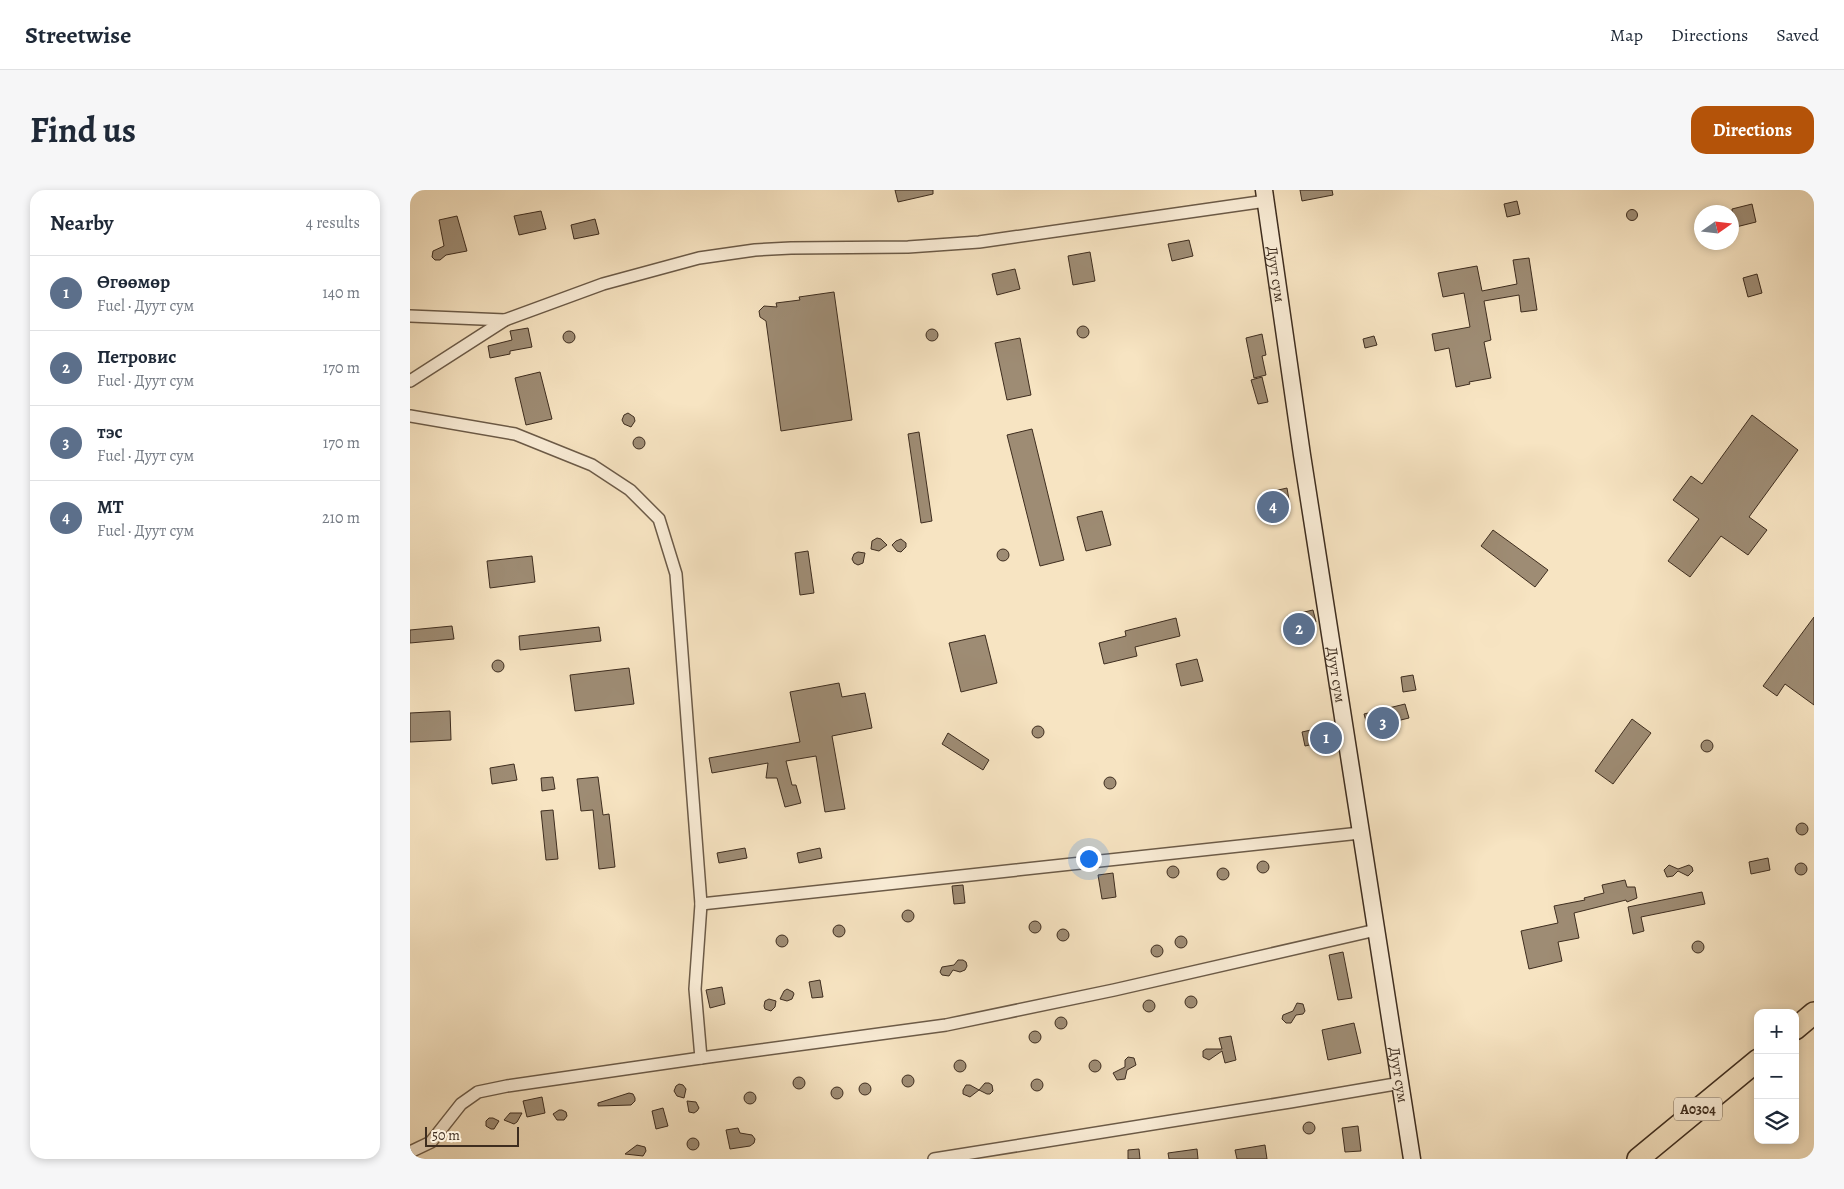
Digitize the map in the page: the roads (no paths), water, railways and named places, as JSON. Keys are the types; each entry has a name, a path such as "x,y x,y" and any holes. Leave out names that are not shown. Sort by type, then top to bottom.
{"highway":[{"path":"1799,1026 1814,1013"},
{"name":"A0304","path":"1638,1159 1754,1063"}],"main road":[{"name":"Дуут сум","path":"1265,195 1302,454 1412,1159"}],"street":[{"path":"410,381 505,320 631,275 717,255 791,248 940,246 979,242 1265,195"},
{"path":"410,316 505,320"},
{"path":"410,416 515,434 592,465 630,490 659,519 676,574 701,904 694,989 701,1058"},
{"path":"701,904 1360,834"},
{"path":"410,1152 431,1142 461,1104 478,1092 507,1086 946,1024 1114,990 1376,930"},
{"path":"934,1159 1401,1083"}],"place":[{"name":"MT","path":"1273,507"},
{"name":"Петровиc","path":"1299,629"},
{"name":"тэс","path":"1383,723"},
{"name":"Өгөөмөр","path":"1326,738"}]}
